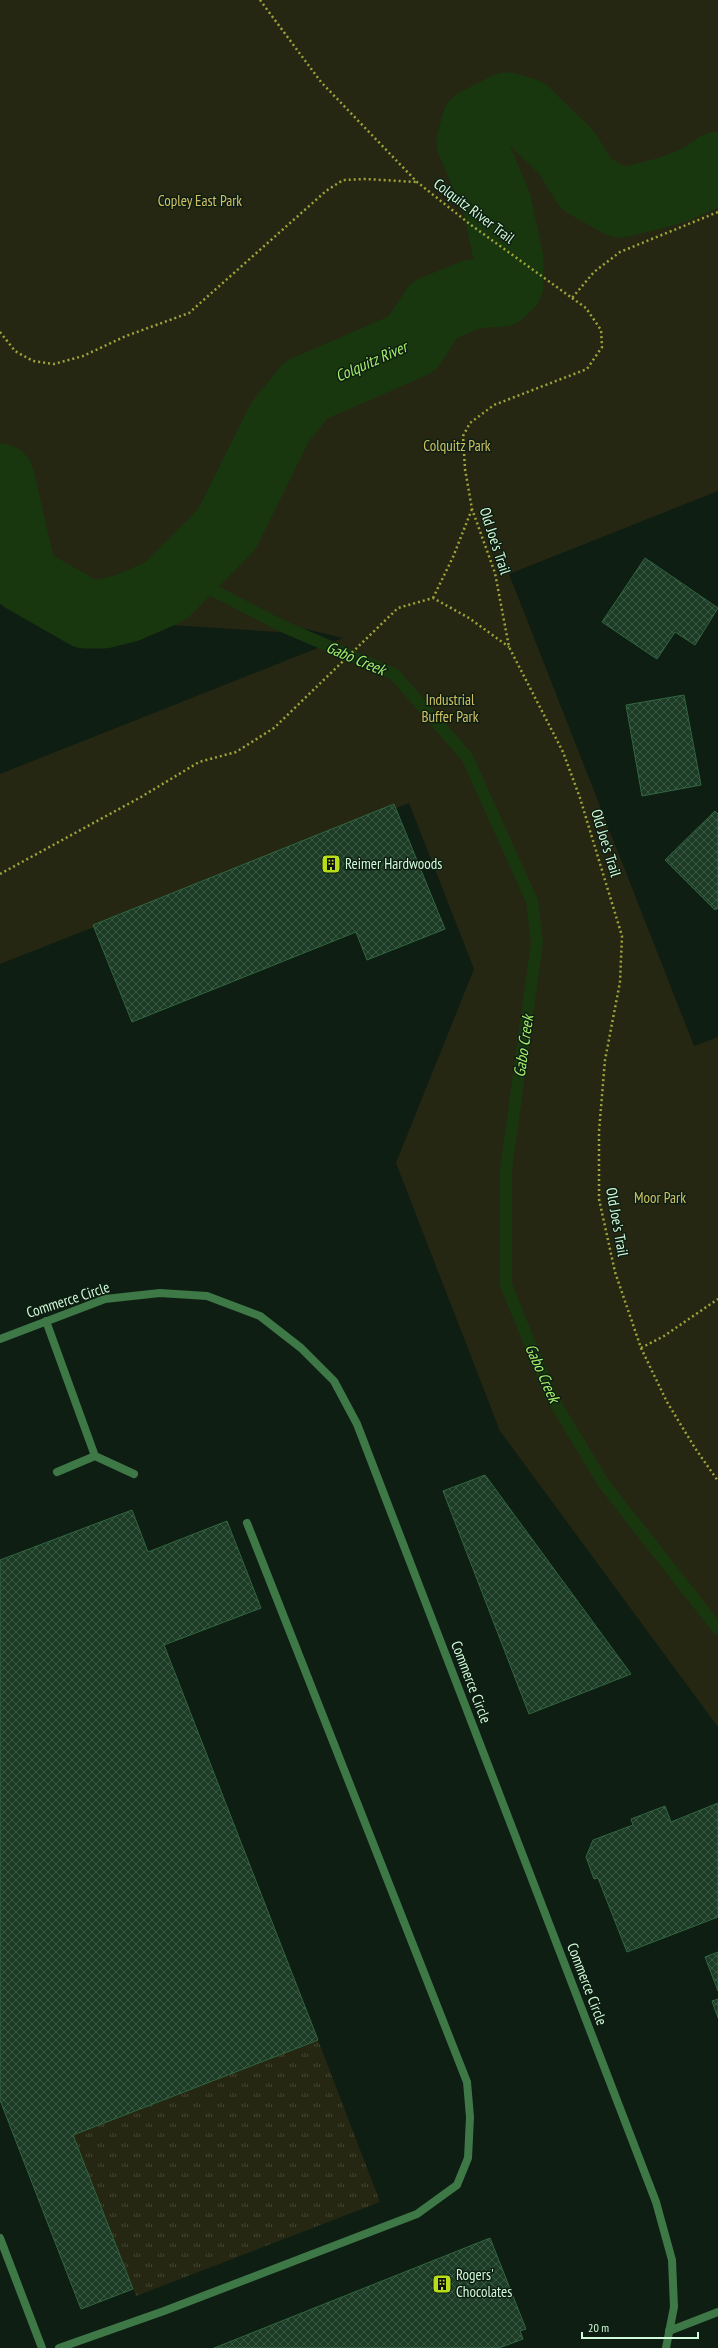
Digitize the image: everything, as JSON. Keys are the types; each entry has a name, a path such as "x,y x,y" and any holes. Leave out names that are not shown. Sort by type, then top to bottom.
{"street":[{"name":"Commerce Circle","path":"0,1339 105,1299 160,1293 207,1296 260,1316 301,1348 334,1381 357,1424 656,2202 672,2260 674,2307 666,2348"},
{"path":"46,1321 95,1456 134,1474"},
{"path":"57,1472 95,1456"},
{"path":"59,2348 164,2311 417,2214 457,2185 468,2158 470,2117 467,2082 247,1523"},
{"path":"0,2238 42,2348"},
{"path":"670,2331 718,2312"}],"path":[{"name":"Colquitz River Trail","path":"260,0 322,82 417,182 470,225 572,298"},
{"path":"0,332 15,351 33,361 54,364 83,356 126,336 189,313 326,191 343,180 366,179 417,182"},
{"path":"572,298 594,272 620,252 718,212"},
{"name":"Old Joe's Trail","path":"572,298 586,308 601,330 602,347 587,369 494,405 470,423 463,436 465,469 472,509 495,573 509,647 563,752 580,798 622,936 620,982 606,1060 599,1131 599,1199 615,1272 641,1348 667,1402 695,1448 718,1481"},
{"path":"432,598 453,557 472,509"},
{"path":"0,874 141,797 199,762 236,752 274,728 372,631 398,608 432,598 469,618 509,647"},
{"path":"641,1348 664,1336 718,1299"}],"green space":[{"path":"0,0 718,0 718,491 509,574 694,1046 718,1037 718,1727 500,1431 396,1163 474,969 409,803 0,964 0,774 343,638 298,627 278,632 125,622 86,625 70,631 56,630 52,620 15,603 0,587"},
{"path":"318,2040 380,2202 136,2296 73,2135"}],"building":[{"path":"645,558 718,608 695,645 675,632 657,659 602,622"},
{"path":"684,695 701,785 642,796 626,705"},
{"name":"Reimer Hardwoods","path":"394,804 445,929 367,960 356,932 132,1022 93,925"},
{"path":"715,811 718,814 718,908 715,910 665,860"},
{"path":"485,1475 631,1674 529,1714 443,1491"},
{"path":"132,1510 148,1552 227,1521 261,1608 164,1645 318,2040 73,2135 133,2289 81,2309 0,2100 0,1560"},
{"path":"718,1803 718,1917 627,1952 598,1878 594,1879 586,1857 593,1840 633,1825 631,1819 665,1806 671,1822"},
{"path":"718,1952 718,1991 705,1957"},
{"path":"718,1999 718,2018 712,2001"},
{"name":"Rogers' Chocolates","path":"490,2238 526,2329 520,2331 523,2339 499,2348 214,2348"}],"waterway":[{"name":"Colquitz River","path":"0,478 23,578 86,614 103,614 127,608 166,591 227,529 280,422 306,390 412,344 434,310 473,294 501,292 509,284 509,260 497,204 471,142 476,123 507,107 526,113 567,153 586,184 620,203 672,190 696,180 718,166"},
{"name":"Gabo Creek","path":"183,575 282,626 394,674 467,757 532,901 537,942 506,1170 506,1285 552,1398 604,1484 718,1629"}],"place":[{"name":"Reimer Hardwoods","path":"331,864"},
{"name":"Rogers' Chocolates","path":"442,2284"}],"park label":[{"name":"Copley East Park","path":"200,201"},
{"name":"Colquitz Park","path":"457,446"},
{"name":"Industrial Buffer Park","path":"450,708"},
{"name":"Moor Park","path":"660,1198"}]}
